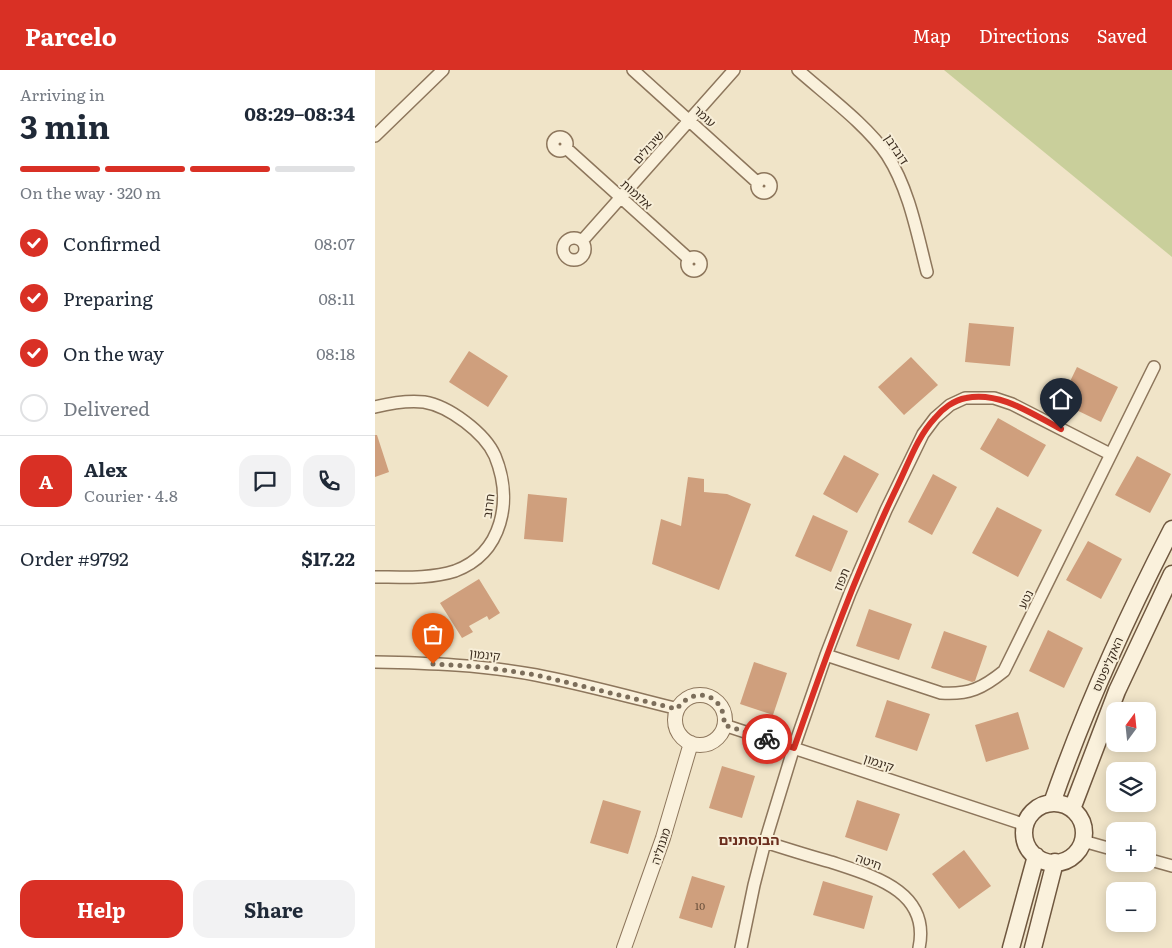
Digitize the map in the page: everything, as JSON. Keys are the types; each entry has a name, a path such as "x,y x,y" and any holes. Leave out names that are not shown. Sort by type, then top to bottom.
{"main road":[{"name":"האקליפטוס","path":"1053,803 1106,664 1140,591 1172,529"},
{"name":"האקליפטוס","path":"1072,809 1117,691 1172,574"},
{"path":"1053,803 1061,803 1072,809 1078,814 1085,831 1080,849 1068,859 1055,862 1039,858 1031,852 1024,834 1028,819 1034,810 1040,806 1053,803"},
{"path":"1011,948 1036,856"},
{"path":"1033,948 1055,862"}],"street":[{"path":"375,136 443,70"},
{"name":"עומר","path":"633,70 758,182"},
{"name":"שיבולים","path":"582,241 734,70"},
{"name":"דובדבן","path":"798,70 873,136 887,156 899,178 909,206 927,272"},
{"name":"אלומות","path":"566,148 689,259"},
{"name":"נטע","path":"826,655 941,693 957,694 972,691 989,683 1004,671 1154,367"},
{"name":"תפוז","path":"741,948 765,842 794,748 826,655 849,593 882,518 923,434 949,404 965,398 995,398 1012,404 1110,454"},
{"name":"חרוב","path":"375,407 399,401 424,402 443,408 462,419 476,432 494,454 501,473 504,491 502,516 496,536 486,550 472,562 454,571 427,576 375,577"},
{"name":"קינמון","path":"375,662 416,662 483,667 536,675 677,709"},
{"path":"693,696 707,696 719,704 725,717 724,725 722,731 712,742 705,744 691,743 684,739 679,732 675,717 677,709 681,703 693,696"},
{"name":"קינמון","path":"724,725 1026,825"},
{"name":"מגנוליה","path":"624,948 663,838 691,743"},
{"path":"1083,841 1106,847"},
{"name":"חיטה","path":"765,842 869,874 891,885 909,900 917,914 922,935 919,948"},
{"path":"1156,862 1172,866"}],"green space":[{"path":"944,70 1172,70 1172,257"}],"building":[{"path":"969,323 1014,327 1010,366 965,362"},
{"path":"469,351 508,376 488,407 449,382"},
{"path":"911,357 938,385 904,415 878,387"},
{"path":"1077,367 1118,387 1101,422 1060,402"},
{"path":"998,418 1046,445 1028,477 980,449"},
{"path":"375,435 377,435 389,472 375,477"},
{"path":"844,455 879,474 857,513 823,494"},
{"path":"1137,456 1171,474 1150,513 1115,495"},
{"path":"933,474 957,487 932,535 908,522"},
{"path":"688,477 704,479 704,492 727,494 751,504 719,590 652,564 661,519 681,526"},
{"path":"528,494 567,498 563,542 524,539"},
{"path":"997,507 1042,530 1018,577 972,553"},
{"path":"813,515 848,531 831,572 795,556"},
{"path":"1088,541 1122,559 1101,599 1066,580"},
{"path":"479,579 500,613 489,620 487,616 469,626 473,632 462,638 440,603"},
{"path":"869,609 912,624 899,660 856,646"},
{"path":"1048,630 1083,648 1064,688 1029,671"},
{"path":"944,631 987,646 975,681 972,682 931,668"},
{"path":"754,662 787,673 773,715 740,704"},
{"path":"887,700 930,714 917,751 875,737"},
{"path":"1018,712 1029,749 986,762 975,725"},
{"path":"722,766 755,776 742,818 709,808"},
{"path":"603,800 641,811 628,854 590,843"},
{"path":"857,800 900,814 887,851 845,837"},
{"path":"964,850 991,886 959,909 932,874"},
{"path":"692,876 725,886 712,928 679,918"},
{"path":"823,881 873,896 864,929 813,915"}],"way so far":[{"path":"433,664 483,667 536,675 677,709 681,703 693,696 707,696 719,704 725,717 724,725 767,739"}],"district":[{"name":"הבוסתנים","path":"749,839"}],"route":[{"path":"767,739 794,748 849,593 923,434 935,418 949,404 965,398 978,396 995,398 1012,404 1061,429"}]}
